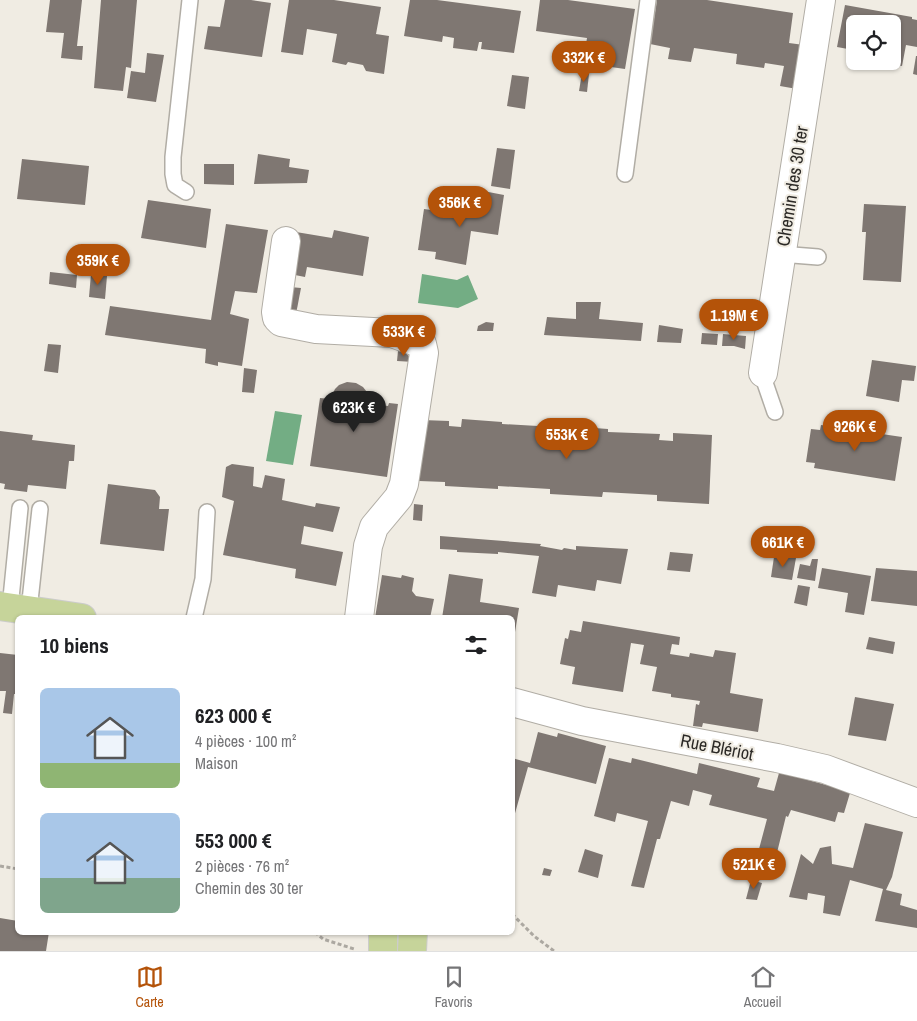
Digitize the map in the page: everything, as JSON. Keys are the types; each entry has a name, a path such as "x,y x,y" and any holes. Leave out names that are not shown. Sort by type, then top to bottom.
{"main road":[{"path":"13,608 61,615"},
{"path":"383,935 383,951"},
{"path":"412,951 413,935"}],"street":[{"name":"Chemin des 30 ter","path":"763,373 821,0"},
{"path":"286,241 276,318 281,322 316,328 392,333 422,344 424,353 404,484 399,497 374,527 368,546 359,615"},
{"name":"Rue Blériot","path":"515,703 582,721 825,769 917,803"}],"lane":[{"path":"186,192 175,185 173,157 190,0"},
{"path":"624,174 648,0"},
{"path":"780,254 818,258"},
{"path":"763,373 774,412"},
{"path":"13,608 20,508"},
{"path":"13,608 40,509"},
{"path":"195,615 203,579 207,512"}],"path":[{"path":"0,866 15,868"},
{"path":"515,917 534,936 552,950"},
{"path":"318,935 323,940 362,951"}],"shaded area":[{"path":"422,274 457,280 468,275 478,299 458,308 418,303"},
{"path":"275,411 302,415 293,465 266,461"}],"building":[{"path":"50,0 82,0 77,46 83,46 82,60 61,58 64,33 46,32"},
{"path":"101,0 137,0 131,68 126,67 123,91 94,88"},
{"path":"225,0 251,0 271,3 262,57 204,49 208,26 220,27"},
{"path":"289,0 334,0 381,7 376,34 389,36 384,74 366,71 363,65 348,62 346,65 332,62 337,34 307,29 303,55 281,52"},
{"path":"410,0 437,0 521,11 514,53 481,49 482,42 479,42 477,51 453,48 454,38 443,36 442,42 404,36"},
{"path":"540,0 568,0 635,9 625,69 583,63 587,38 536,31"},
{"path":"657,0 707,0 793,13 789,43 804,45 797,89 780,86 784,66 765,63 764,68 736,64 737,54 694,48 691,62 668,59 670,48 650,44"},
{"path":"845,5 901,15 846,15 846,49 837,47"},
{"path":"901,15 917,20 917,47 906,45 902,66"},
{"path":"147,53 164,55 156,102 127,98 131,71 145,73"},
{"path":"917,56 917,75 913,74"},
{"path":"582,73 589,74 587,92 579,91"},
{"path":"512,75 529,77 525,109 507,106"},
{"path":"497,148 515,150 510,189 491,186"},
{"path":"258,154 290,159 289,167 309,170 307,183 254,184"},
{"path":"22,159 89,166 85,205 17,199"},
{"path":"204,164 234,164 234,185 204,184"},
{"path":"478,190 504,195 498,235 471,231 466,265 435,259 436,252 418,250 424,209 474,216"},
{"path":"148,200 211,209 206,248 141,238"},
{"path":"864,204 906,206 901,282 863,280 866,232 862,232"},
{"path":"226,224 268,230 257,293 235,291 230,314 249,319 242,366 218,362 218,366 205,363 206,349 105,335 110,306 211,320"},
{"path":"334,230 369,237 363,276 307,267 305,277 290,274 296,232 332,238"},
{"path":"50,272 77,275 76,288 49,284"},
{"path":"91,274 107,276 105,299 89,297"},
{"path":"290,287 301,288 296,314 289,314"},
{"path":"576,302 601,302 599,319 643,323 641,341 544,335 547,317 576,319"},
{"path":"486,322 494,323 493,331 477,331 478,326"},
{"path":"659,325 683,329 681,343 657,342"},
{"path":"702,333 718,334 717,345 701,344"},
{"path":"723,334 746,336 745,349 734,346 722,346"},
{"path":"48,344 61,345 58,373 44,371"},
{"path":"398,351 405,352 414,362 397,361"},
{"path":"872,360 916,366 914,381 902,380 899,402 866,396"},
{"path":"244,368 257,370 254,393 242,392"},
{"path":"347,382 356,383 363,387 370,396 371,404 388,406 389,403 398,404 387,477 310,466 320,398 330,399 339,385"},
{"path":"462,419 502,422 502,424 555,427 555,433 568,433 568,426 608,429 608,432 660,434 659,440 673,441 673,433 712,435 709,504 657,501 657,495 603,492 602,497 550,494 550,489 498,486 498,489 445,486 445,482 419,481 422,420 449,421 449,426 461,427"},
{"path":"821,425 902,437 895,481 814,468 815,463 806,462 811,429 820,430"},
{"path":"0,431 33,435 32,440 75,445 74,461 69,461 66,489 28,485 27,492 4,489 5,484 0,483"},
{"path":"232,464 254,467 253,486 262,488 265,475 285,479 282,500 315,507 316,503 340,507 333,532 304,526 301,544 343,552 336,586 295,578 296,569 223,555 234,501 222,497 226,467"},
{"path":"108,484 155,490 160,497 159,509 169,509 164,551 100,544"},
{"path":"414,504 423,505 422,521 413,520"},
{"path":"440,536 541,544 540,546 562,550 564,548 576,550 576,546 628,549 621,584 597,580 595,591 558,585 556,597 532,593 539,556 498,552 498,554 457,552 457,550 440,549"},
{"path":"670,552 693,554 690,572 667,570"},
{"path":"774,557 796,558 792,580 771,577"},
{"path":"812,559 818,559 815,581 797,578 800,564 810,566"},
{"path":"822,568 871,576 864,615 845,612 848,593 818,588"},
{"path":"876,568 917,571 917,606 871,601"},
{"path":"449,574 483,579 480,602 519,608 515,632 515,615 442,615"},
{"path":"382,575 401,578 402,575 414,578 412,591 416,596 434,599 431,615 375,615"},
{"path":"798,585 810,587 807,606 794,603"},
{"path":"583,621 680,637 679,645 672,644 670,654 689,657 690,653 713,657 715,650 736,653 730,693 763,699 758,732 703,723 702,727 693,726 696,704 699,705 700,701 671,697 671,694 652,691 657,667 640,664 644,645 631,643 623,692 572,684 575,667 560,664 565,638 568,639 570,630 581,632"},
{"path":"869,637 895,642 893,654 866,649"},
{"path":"0,653 15,655 15,694 12,714 3,713 6,691 0,691"},
{"path":"855,697 894,704 886,741 848,735"},
{"path":"538,732 557,737 558,733 606,746 596,784 528,767 515,813 515,759 530,763"},
{"path":"609,758 631,763 632,758 697,774 699,763 760,778 757,787 774,791 779,773 782,773 850,793 844,813 838,812 835,822 791,810 788,817 786,816 773,869 755,864 767,819 709,805 712,795 693,790 689,806 671,801 660,839 657,839 644,888 631,886 648,821 617,813 615,822 594,816"},
{"path":"865,823 903,832 892,877 886,890 902,894 900,905 917,910 917,928 875,921 883,889 850,880 840,916 823,913 825,896 808,893 807,900 789,897 801,854 813,864 820,848 831,846 832,864 853,868"},
{"path":"585,849 603,855 598,878 578,872"},
{"path":"544,868 552,870 550,876 542,875"},
{"path":"751,880 762,883 757,900 746,899"},
{"path":"0,918 15,920 15,935 49,935 46,951 0,951"}]}
